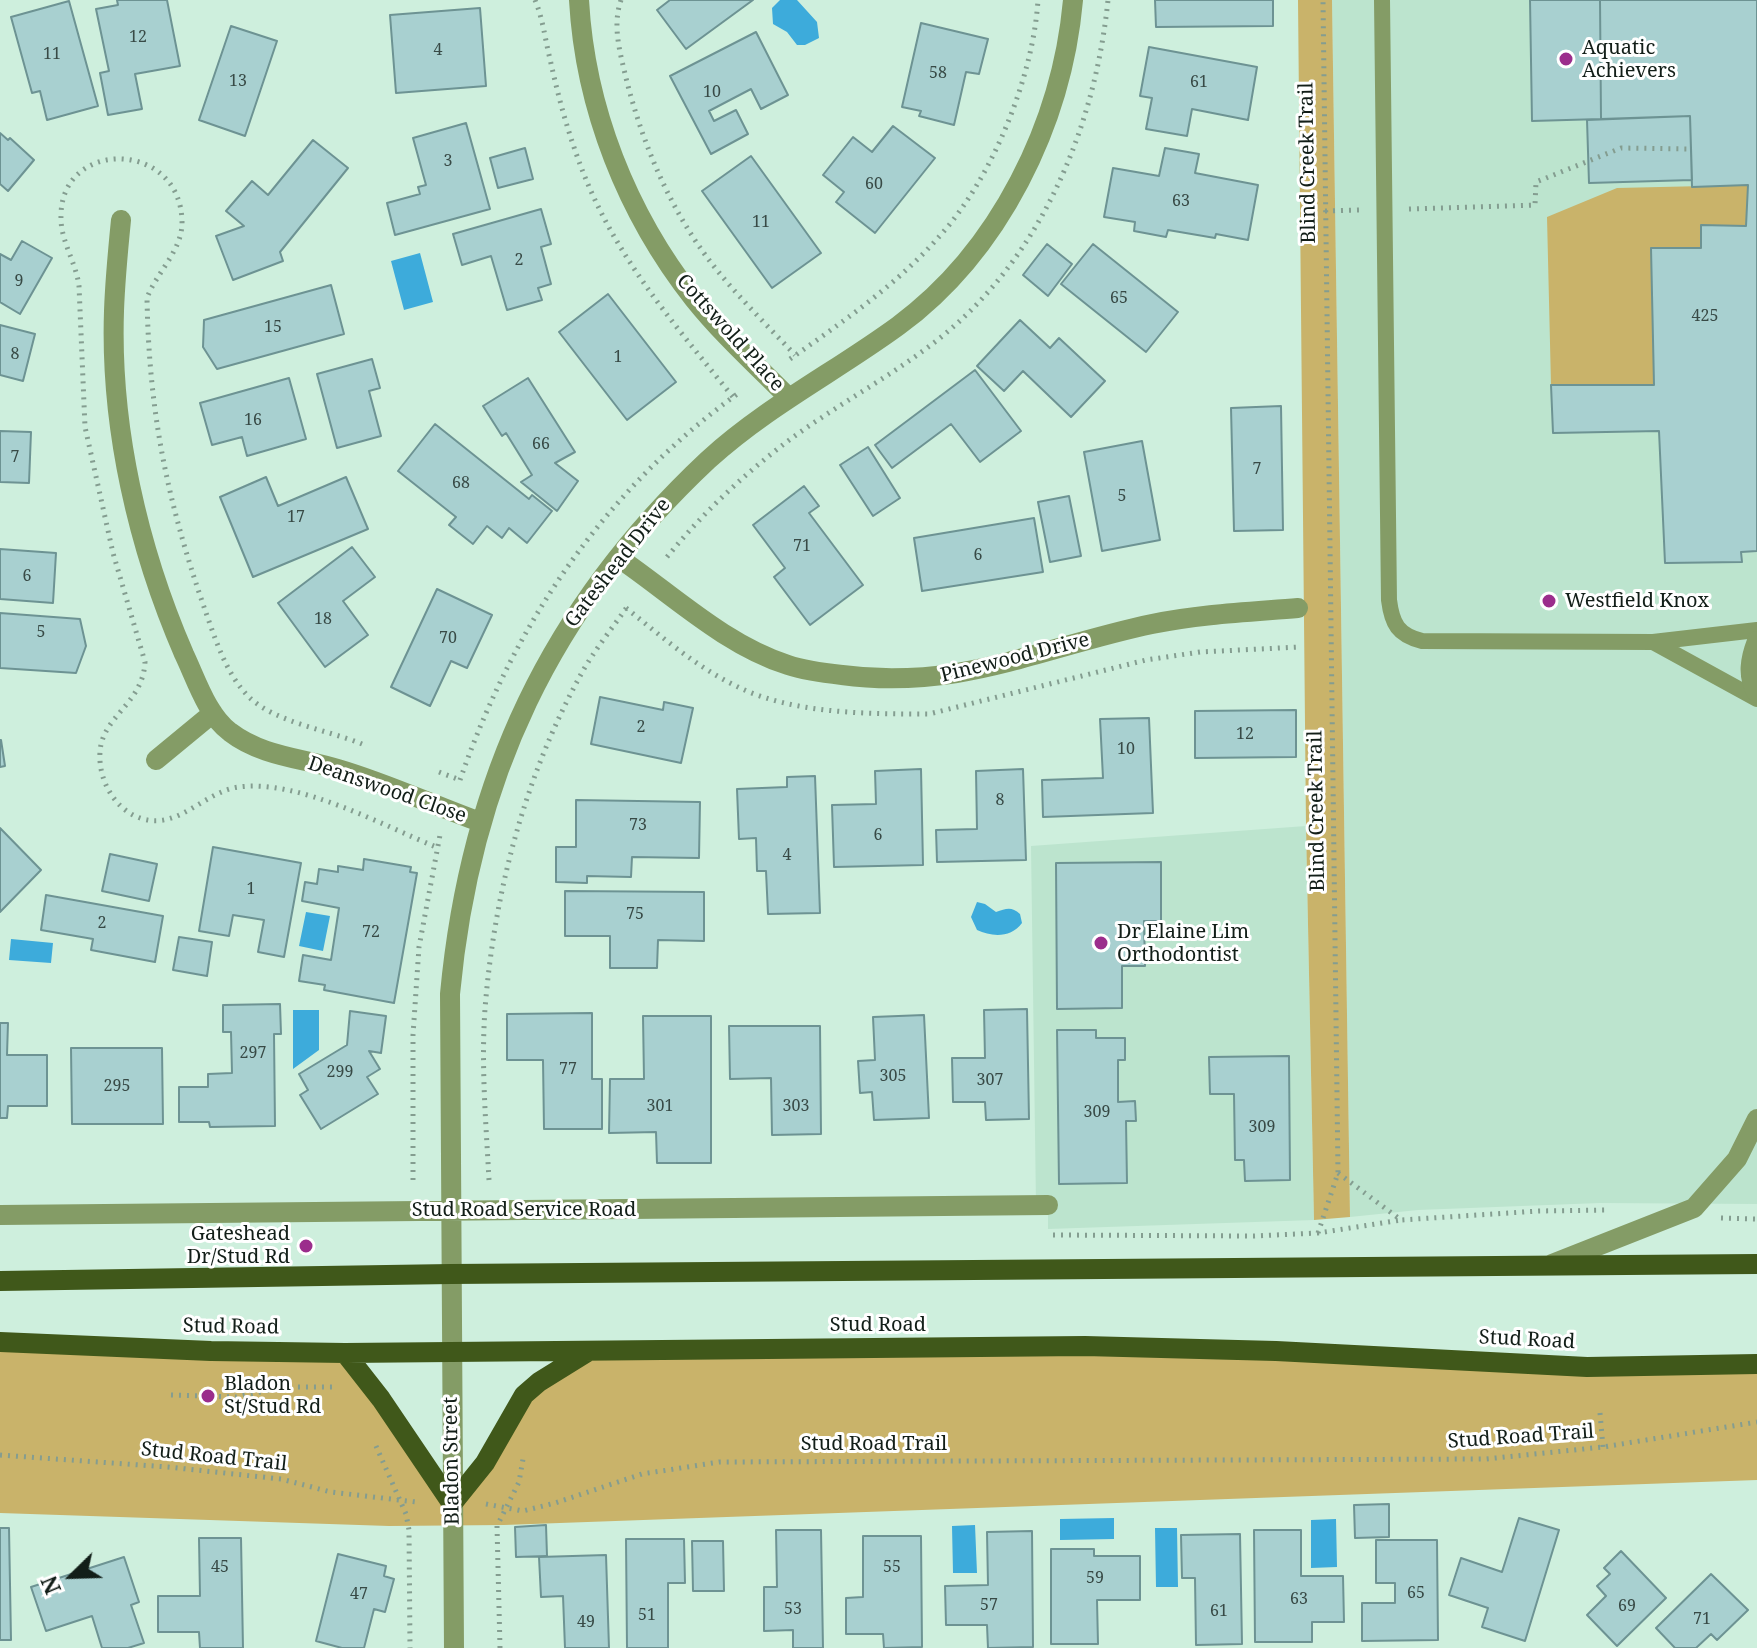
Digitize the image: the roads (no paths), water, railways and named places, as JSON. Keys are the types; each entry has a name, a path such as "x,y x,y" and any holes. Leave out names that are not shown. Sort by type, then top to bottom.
{"main road":[{"path":"0,1281 451,1274 1757,1264"},
{"name":"Stud Road","path":"0,1342 345,1353 1085,1346 1276,1351 1587,1367 1757,1364"},
{"path":"345,1353 381,1399 452,1504 485,1463 524,1395 589,1351"}],"street":[{"name":"Cottswold Place","path":"579,0 592,92 617,165 646,227 696,302 788,397"},
{"name":"Gateshead Drive","path":"451,1274 450,994 455,950 480,822 495,776 544,667 570,622 619,558 667,500 708,460 788,397 899,325 950,278 1005,207 1027,167 1059,83 1069,39 1073,0"},
{"name":"Deanswood Close","path":"121,220 114,312 115,359 118,411 128,474 143,539 160,592 213,713 226,730 248,744 361,777 480,822"},
{"name":"Pinewood Drive","path":"619,558 729,637 762,655 815,672 867,679 931,679 967,673 1153,624 1298,608"},
{"path":"1757,641 1750,672 1757,696"},
{"path":"156,760 213,713"},
{"path":"1549,1266 1694,1208 1737,1159 1757,1119"},
{"name":"Stud Road Service Road","path":"0,1215 1048,1205"},
{"name":"Bladon Street","path":"451,1274 454,1648"}],"lane":[{"path":"1382,0 1389,600 1397,629 1408,637 1422,641 1653,642 1757,630"},
{"path":"1653,642 1757,696"}],"water":[{"path":"780,0 797,0 817,22 819,38 805,45 797,45 787,32 773,24 772,8"},
{"path":"420,253 433,302 404,310 391,261"},
{"path":"977,902 996,912 1014,910 1020,914 1022,923 1001,935 977,930 971,917"},
{"path":"306,912 330,916 323,951 299,946"},
{"path":"11,939 53,943 51,963 9,960"},
{"path":"293,1010 319,1010 319,1050 293,1069"},
{"path":"1114,1518 1114,1539 1060,1540 1060,1519"},
{"path":"1336,1519 1337,1567 1311,1568 1311,1520"},
{"path":"975,1525 977,1573 953,1573 952,1526"},
{"path":"1155,1528 1177,1528 1178,1587 1156,1587"}],"place":[{"name":"Aquatic Achievers","path":"1566,59"},
{"name":"Westfield Knox","path":"1549,601"},
{"name":"Dr Elaine Lim Orthodontist","path":"1101,943"},
{"name":"Gateshead Dr/Stud Rd","path":"306,1246"},
{"name":"Bladon St/Stud Rd","path":"208,1396"}]}
